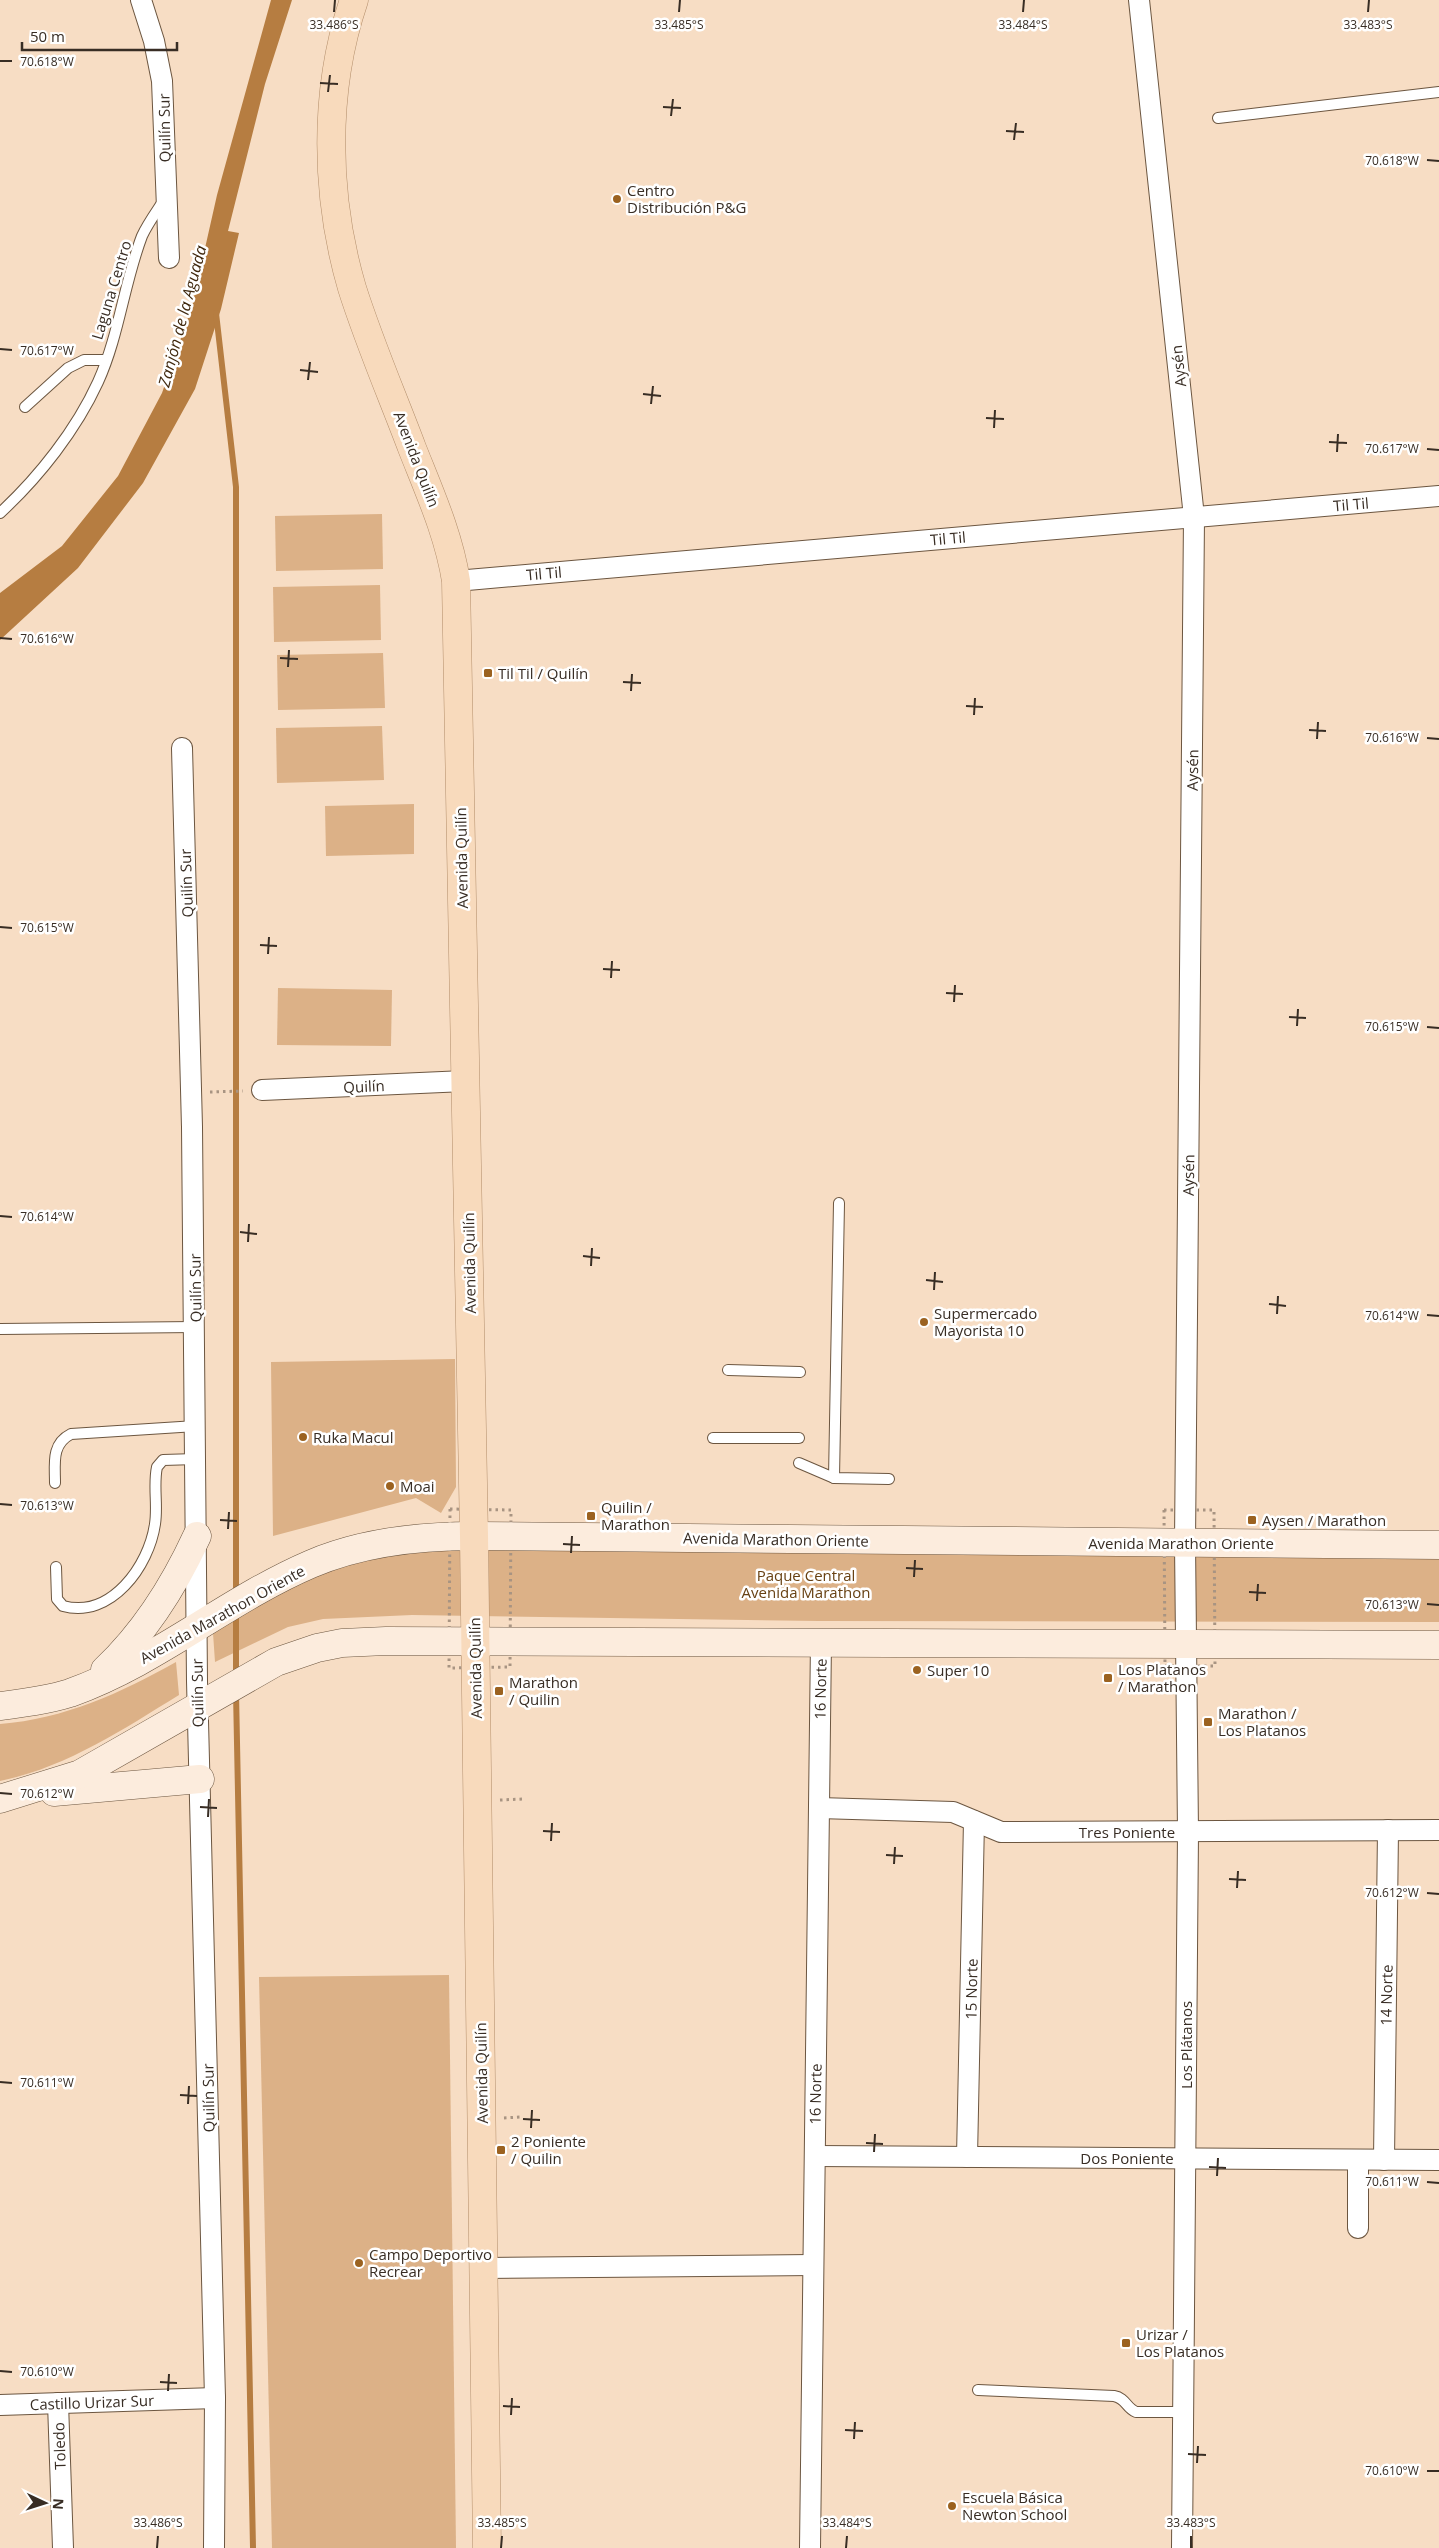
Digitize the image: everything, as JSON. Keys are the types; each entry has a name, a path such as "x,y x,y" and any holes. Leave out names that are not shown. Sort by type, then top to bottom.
{"main road":[{"name":"Avenida Quilín","path":"348,8 335,78 332,134 334,195 343,249 353,288 444,534 456,581 474,1536 487,2548"},
{"path":"89,1685 116,1660 151,1618 174,1581 197,1536"},
{"name":"Avenida Marathon Oriente","path":"0,1706 46,1699 89,1685 312,1564 372,1546 427,1538 474,1536 1439,1545"},
{"path":"10,1797 80,1774 260,1670 293,1655 342,1643 474,1640 1439,1645"},
{"path":"10,1797 200,1780"}],"street":[{"name":"Quilín Sur","path":"141,0 154,41 162,81 165,197 169,258"},
{"name":"Aysén","path":"1139,0 1194,517 1185,1543"},
{"name":"Til Til","path":"456,581 1439,496"},
{"name":"Quilín Sur","path":"182,748 192,1093 197,1536 207,1622 198,1707 215,2398 214,2548"},
{"name":"Quilín","path":"254,1091 465,1081"},
{"name":"Los Plátanos","path":"1182,2548 1188,1832 1185,1543"},
{"name":"16 Norte","path":"810,2548 821,1641"},
{"name":"Tres Poniente","path":"819,1808 953,1812 1001,1832 1439,1830"},
{"name":"15 Norte","path":"967,2157 974,1821"},
{"name":"14 Norte","path":"1384,2160 1388,1830"},
{"name":"Dos Poniente","path":"815,2156 1439,2160"},
{"path":"1358,2160 1358,2228"},
{"path":"483,2268 813,2265"},
{"name":"Castillo Urizar Sur","path":"0,2405 215,2398"},
{"name":"Toledo","path":"58,2403 62,2548"}],"lane":[{"path":"1218,118 1439,92"},
{"name":"Laguna Centro","path":"0,513 30,484 75,423 98,381 143,234 165,197"},
{"path":"25,407 68,368 84,360 105,360"},
{"path":"834,1478 839,1203"},
{"path":"0,1329 195,1327"},
{"path":"728,1370 800,1372"},
{"path":"55,1483 55,1451 60,1441 70,1434 196,1426"},
{"path":"713,1438 799,1438"},
{"path":"56,1567 57,1598 63,1606 88,1606 111,1598 123,1588 137,1570 151,1539 155,1524 156,1467 163,1460 196,1459"},
{"path":"799,1463 834,1478 889,1479"},
{"path":"978,2390 1114,2396 1124,2399 1130,2409 1136,2412 1184,2412"}],"path":[{"path":"220,1092 254,1091"}],"green space":[{"path":"382,514 383,569 276,571 275,516"},
{"path":"380,585 381,640 274,642 273,587"},
{"path":"383,653 385,708 278,710 277,655"},
{"path":"382,726 384,780 277,783 276,728"},
{"path":"414,804 414,854 326,856 325,806"},
{"path":"278,988 392,990 391,1046 277,1045"},
{"path":"455,1359 456,1487 441,1513 416,1498 273,1536 271,1362"},
{"name":"Paque Central Avenida Marathon","path":"446,1545 1439,1554 1439,1622 819,1621 412,1615 323,1619 288,1627 215,1662 213,1633 283,1588 361,1557"},
{"path":"176,1662 179,1695 115,1734 71,1757 25,1775 0,1781 0,1724 47,1717 91,1703 134,1684"},
{"name":"Campo Deportivo Recrear","path":"449,1975 456,2548 272,2548 259,1977"}],"shaded area":[{"path":"271,0 292,0 265,84 228,231 239,233 221,309 195,389 143,483 78,568 0,640 0,593 62,546 118,476 162,393 192,306 217,195"}],"waterway":[{"path":"216,313 236,487 236,1594"},
{"path":"236,1612 236,1677"},
{"path":"236,1692 253,2548"}],"place":[{"name":"Centro Distribución P&G","path":"617,199"},
{"name":"Til Til / Quilín","path":"488,673"},
{"name":"Supermercado Mayorista 10","path":"924,1322"},
{"name":"Ruka Macul","path":"303,1437"},
{"name":"Moai","path":"390,1486"},
{"name":"Quilin / Marathon","path":"591,1516"},
{"name":"Aysen / Marathon","path":"1252,1520"},
{"name":"Super 10","path":"917,1670"},
{"name":"Los Platanos / Marathon","path":"1108,1678"},
{"name":"Marathon / Quilin","path":"499,1691"},
{"name":"Marathon / Los Platanos","path":"1208,1722"},
{"name":"2 Poniente / Quilin","path":"501,2150"},
{"name":"Campo Deportivo Recrear","path":"359,2263"},
{"name":"Urizar / Los Platanos","path":"1126,2343"},
{"name":"Escuela Básica Newton School","path":"952,2506"}],"water label":[{"name":"Zanjón de la Aguada","path":"182,316"}]}
